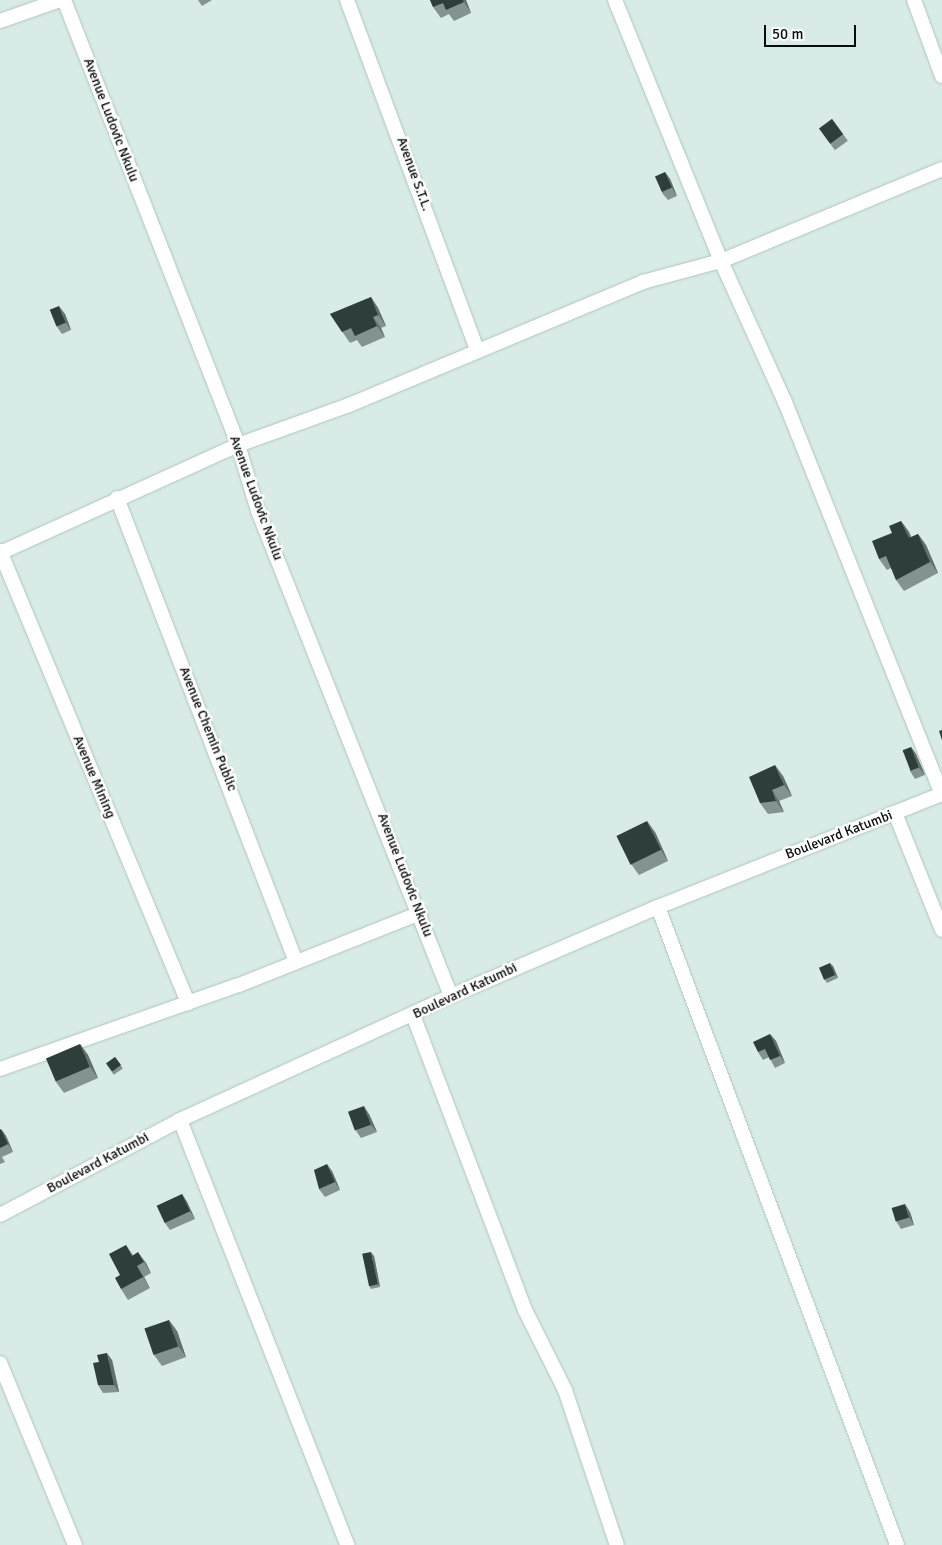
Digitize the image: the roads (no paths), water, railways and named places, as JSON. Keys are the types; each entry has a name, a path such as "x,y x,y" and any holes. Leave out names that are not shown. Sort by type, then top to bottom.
{"street":[{"path":"0,21 60,0"},
{"name":"Avenue Ludovic Nkulu","path":"64,0 238,445 258,511 420,913 451,996"},
{"name":"Avenue S.T.L.","path":"347,0 477,350"},
{"path":"615,0 722,261 785,402 942,794"},
{"path":"914,0 942,76"},
{"path":"0,552 116,498 238,445 644,282 722,261 942,169"},
{"name":"Avenue Chemin Public","path":"116,498 296,961"},
{"name":"Avenue Mining","path":"0,552 188,1003"},
{"name":"Boulevard Katumbi","path":"0,1215 180,1120 451,996 658,907 942,794"},
{"path":"895,813 942,930"},
{"path":"658,907 897,1545"},
{"path":"0,1069 188,1003 420,913"},
{"path":"413,1015 525,1310 565,1390 617,1545"},
{"path":"180,1120 347,1545"},
{"path":"0,1363 75,1545"}]}
